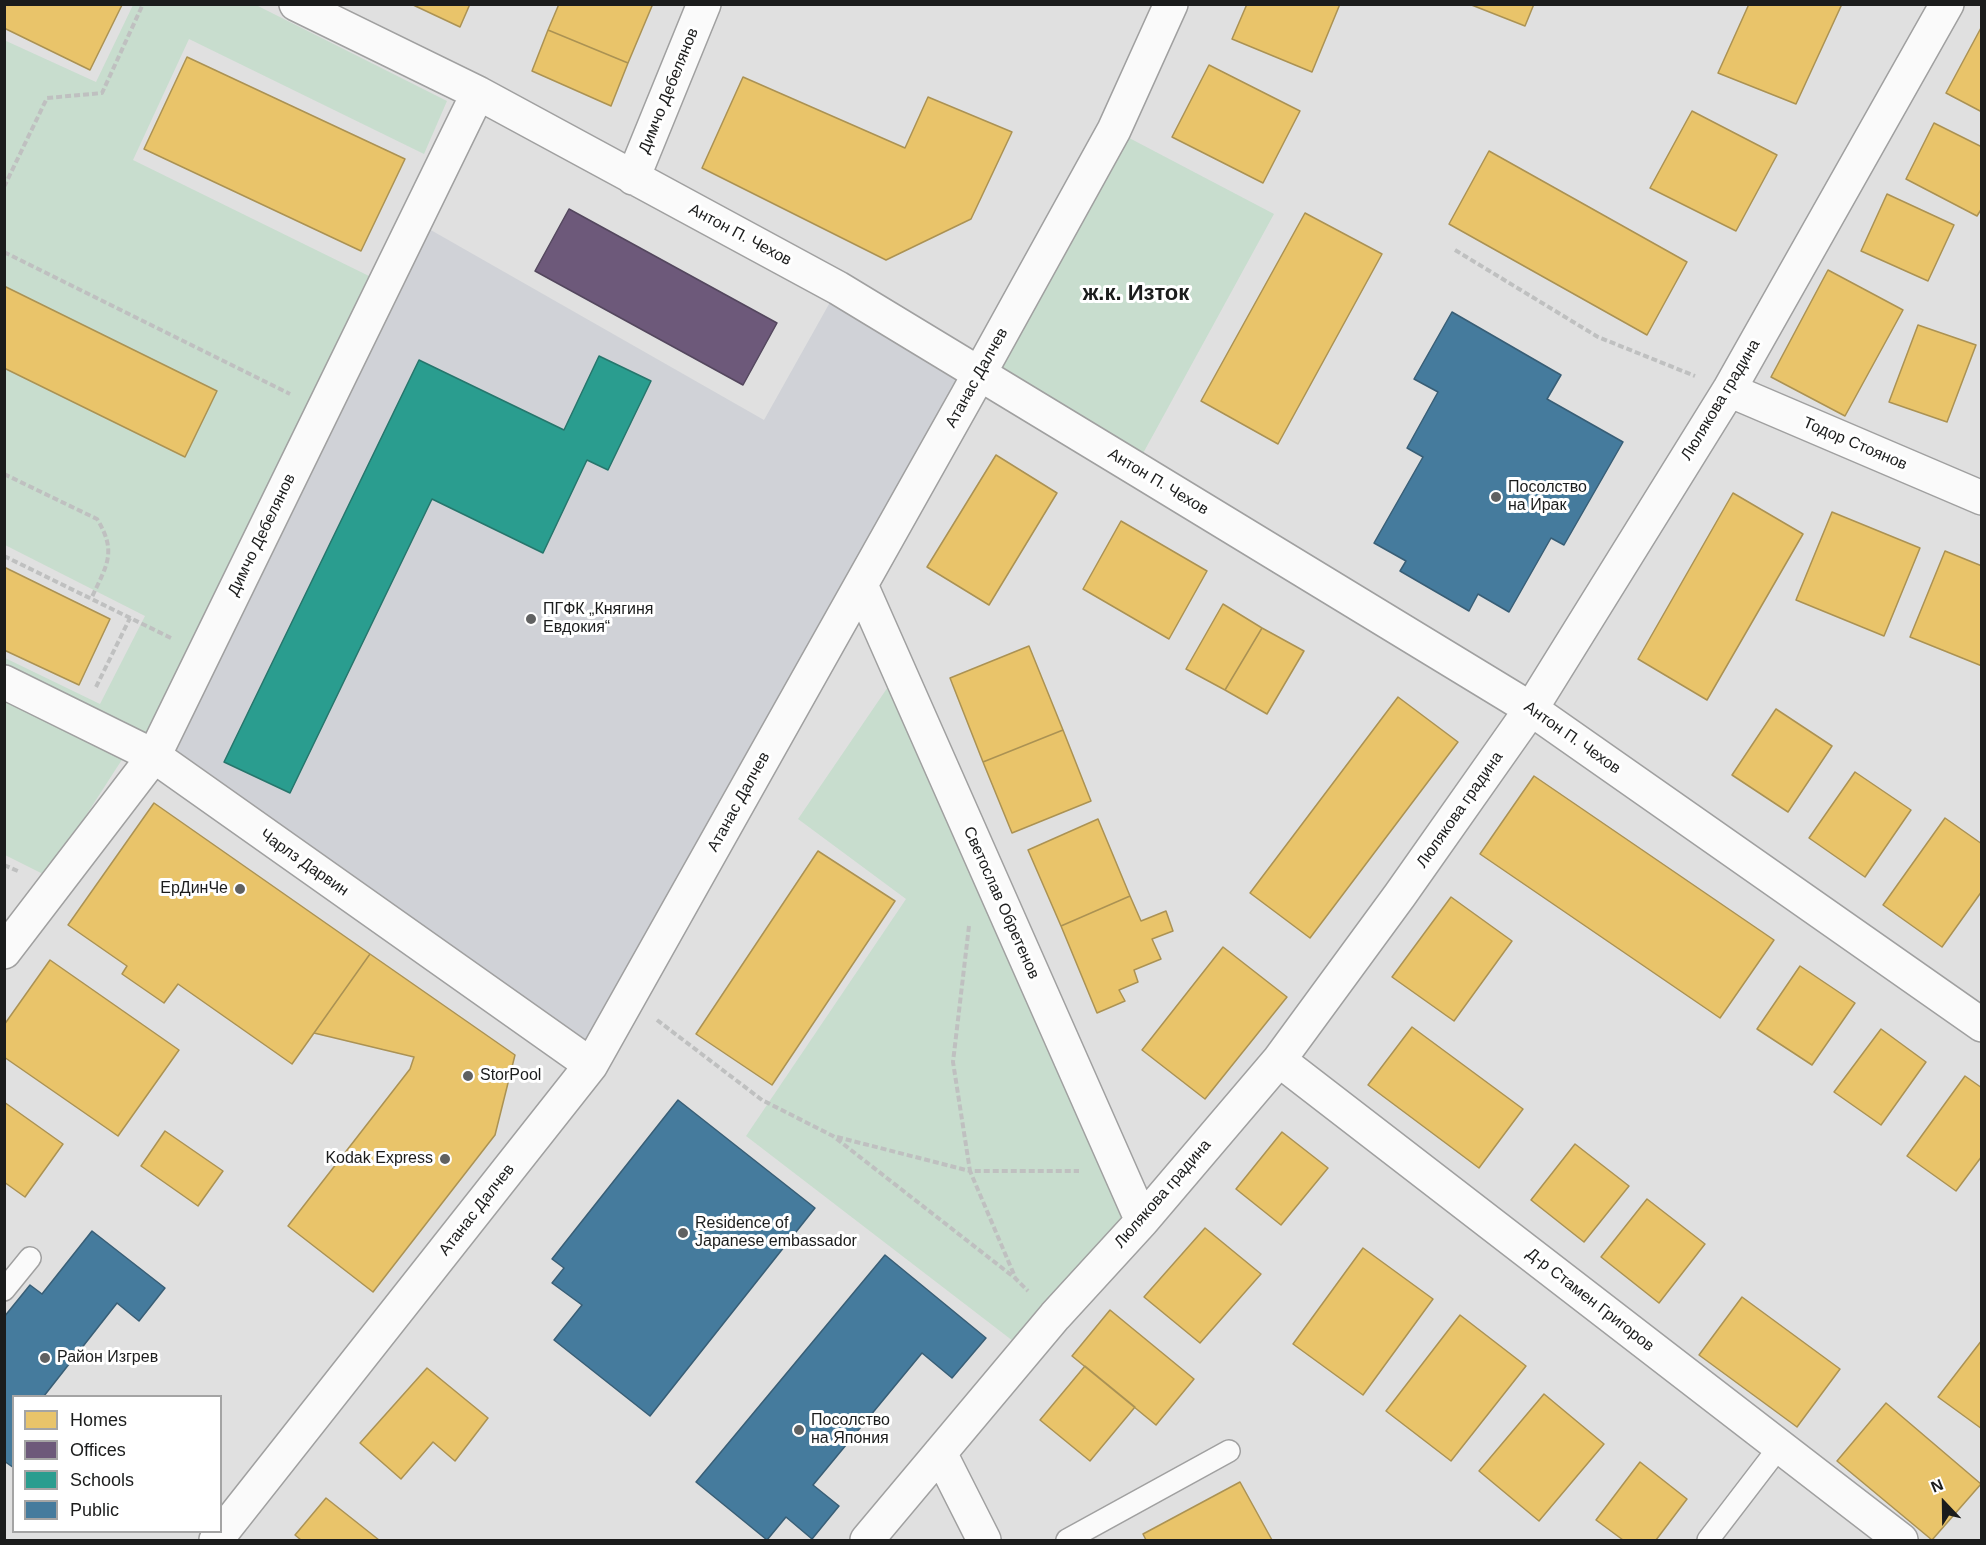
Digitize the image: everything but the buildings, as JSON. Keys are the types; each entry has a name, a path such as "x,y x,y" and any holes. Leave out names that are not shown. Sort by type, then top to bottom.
{"street":[{"name":"Антон П. Чехов","path":"296,4 478,93 837,288 1531,709 1982,1025"},
{"name":"Димчо Дебелянов","path":"633,178 704,4"},
{"name":"Атанас Далчев","path":"222,1532 591,1065 1114,130 1172,4"},
{"name":"Люлякова градина","path":"867,1540 1055,1316 1142,1221 1279,1059 1400,895 1531,709 1729,390 1947,4"},
{"name":"Димчо Дебелянов","path":"4,952 154,756 478,93"},
{"name":"Тодор Стоянов","path":"1729,390 1982,498"},
{"name":"Светослав Обретенов","path":"861,585 1142,1221"},
{"name":"Чарлз Дарвин","path":"4,682 154,756 591,1065"},
{"name":"Д-р Стамен Григоров","path":"1279,1059 1902,1540"},
{"path":"940,1453 984,1540"}],"lane":[{"path":"4,1290 30,1258"},
{"path":"1708,1540 1780,1446"},
{"path":"1067,1540 1229,1450"}],"path":[{"path":"4,187 46,98 102,93 143,4"},
{"path":"1455,250 1598,337 1729,390"},
{"path":"4,252 293,395"},
{"path":"4,474 98,519 110,550 107,563 91,598"},
{"path":"4,556 204,654"},
{"path":"80,719 130,618"},
{"path":"970,921 953,1062 970,1171 1015,1278"},
{"path":"629,998 762,1100 833,1136 1015,1278 1055,1316"},
{"path":"833,1136 970,1171 1081,1171"}],"shaded area":[{"name":"ПГФК „Княгиня Евдокия“","path":"415,221 764,420 838,288 979,374 591,1065 154,756"}],"green space":[{"path":"133,5 256,5 447,101 424,154 189,39 133,160 369,276 150,746 5,674 5,658 100,704 145,616 5,545 4,40 96,82"},
{"path":"1114,130 1274,214 1135,468 979,374"},
{"path":"892,681 1123,1216 1013,1341 746,1136 906,899 798,819"},
{"path":"4,698 123,758 47,876 5,855"}],"place":[{"name":"Посолство на Ирак","path":"1496,497"},
{"name":"ПГФК „Княгиня Евдокия“","path":"531,619"},
{"name":"ЕрДинЧе","path":"240,889"},
{"name":"StorPool","path":"468,1076"},
{"name":"Kodak Express","path":"445,1159"},
{"name":"Residence of Japanese embassador","path":"683,1233"},
{"name":"Район Изгрев","path":"45,1358"},
{"name":"Посолство на Япония","path":"799,1430"}],"district":[{"name":"ж.к. Изток","path":"1136,294"}]}
